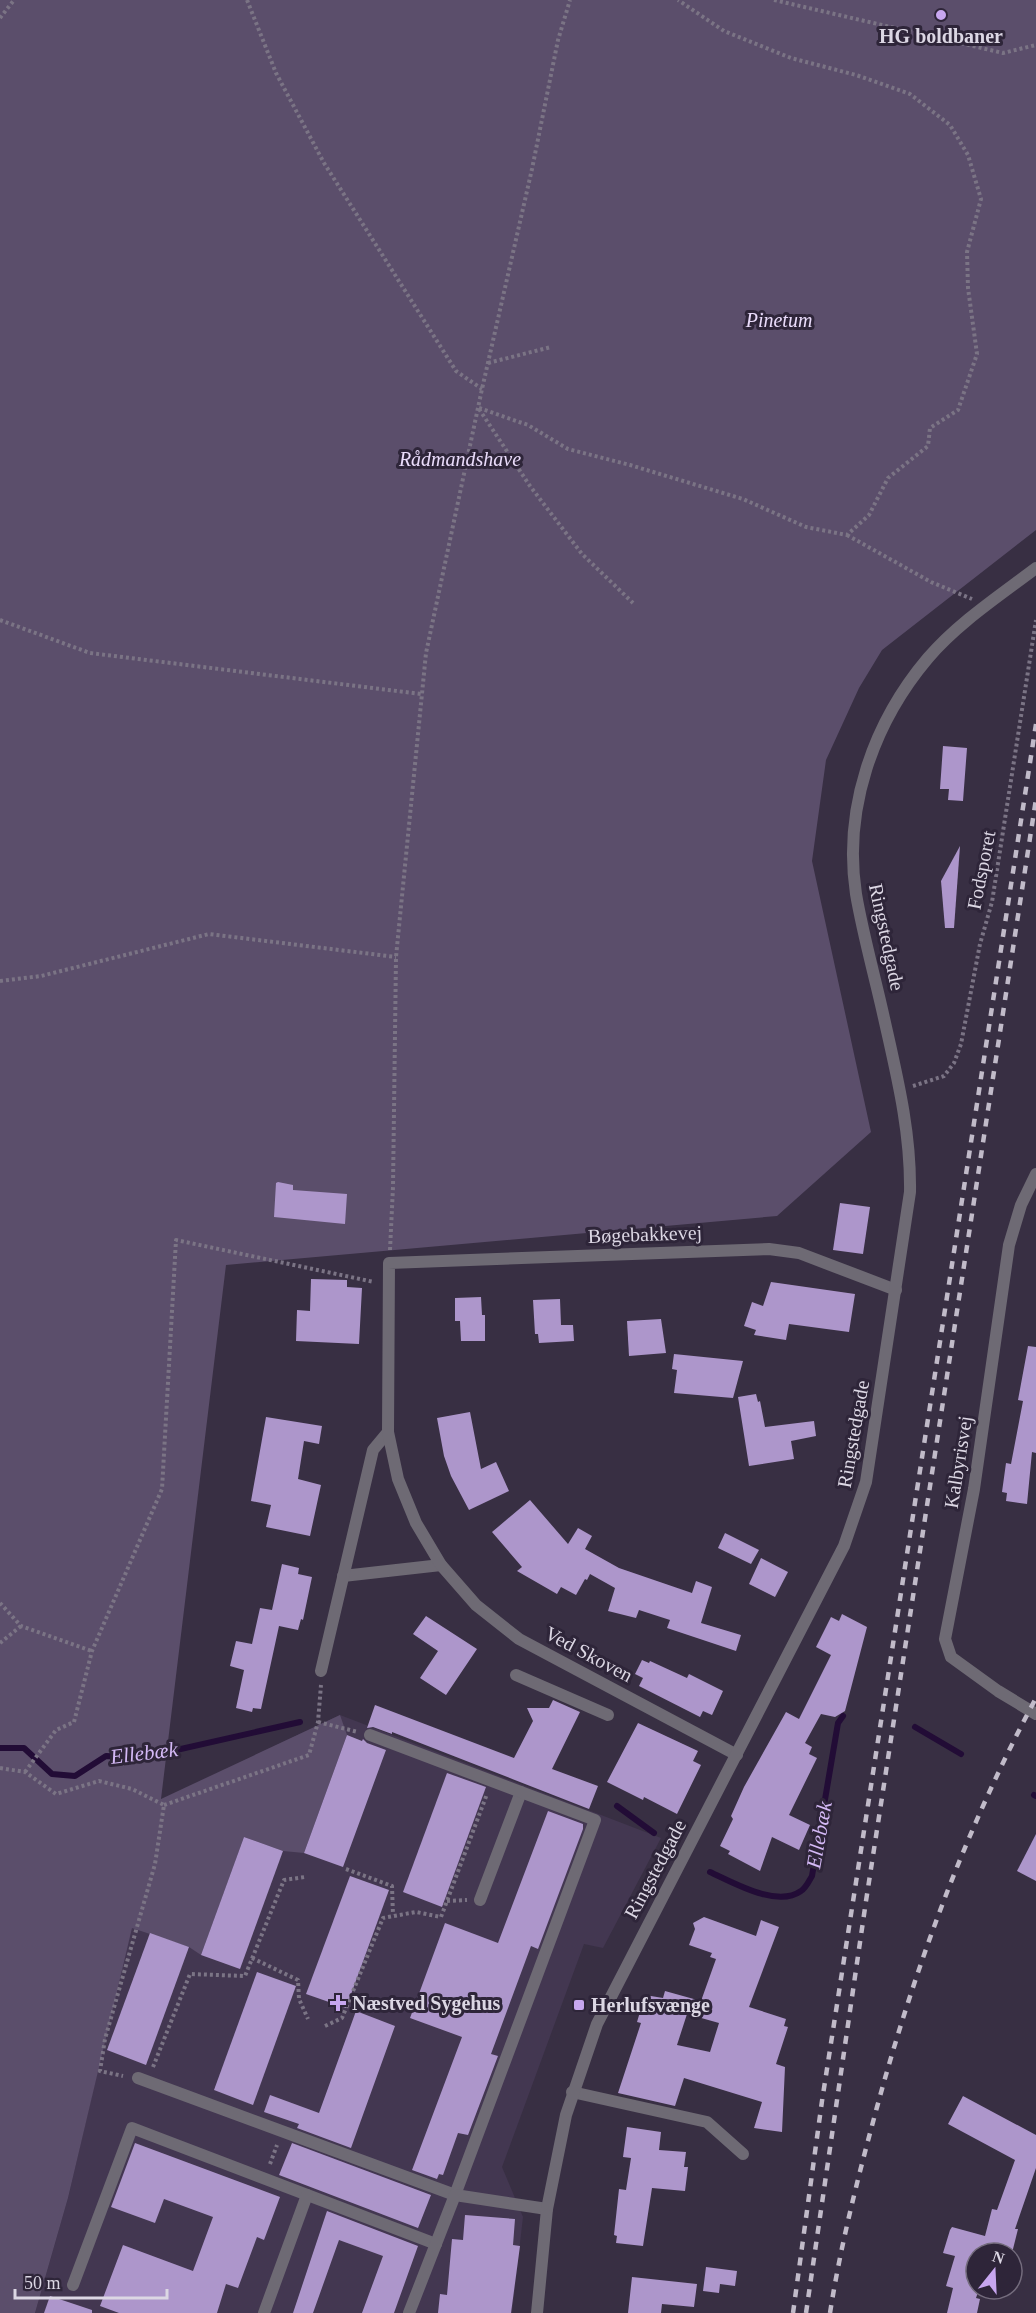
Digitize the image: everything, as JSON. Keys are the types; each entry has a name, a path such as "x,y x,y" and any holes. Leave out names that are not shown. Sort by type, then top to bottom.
{"street":[{"name":"Ringstedgade","path":"537,2313 547,2210 566,2115 597,2024 838,1557 855,1519 866,1482 896,1290 910,1181 908,1131 856,894 853,849 860,793 870,760 886,721 898,698 928,657 987,604 1036,568"},
{"name":"Kalbyrisvej","path":"1036,1174 1021,1205 1009,1245 975,1489 945,1639 951,1657 1036,1714"},
{"name":"Bøgebakkevej","path":"389,1263 769,1249 799,1252 896,1290"},
{"name":"Ved Skoven","path":"389,1263 388,1432 398,1479 416,1523 441,1564 477,1605 519,1639 737,1755"},
{"path":"321,1671 373,1450 388,1432"},
{"path":"343,1576 441,1564"},
{"path":"516,1675 608,1715"},
{"path":"370,1735 595,1820 409,2313"},
{"path":"480,1900 521,1792"},
{"path":"142,2080 455,2195 547,2210"},
{"path":"572,2092 707,2122 743,2154"},
{"path":"73,2285 132,2128 436,2244"},
{"path":"264,2313 307,2195"}],"path":[{"path":"0,18 14,0"},
{"path":"247,0 276,73 324,163 456,371 482,389"},
{"path":"389,1263 393,1187 396,957 426,653 558,40 570,0"},
{"path":"678,0 724,31 781,54 856,75 910,94 950,125 968,155 981,199 967,252 968,288 977,354 958,410 930,428 927,446 888,478 869,515 847,535"},
{"path":"774,0 1003,53 1036,45"},
{"path":"488,363 551,347"},
{"path":"479,408 528,425 568,449 630,465 743,500 806,527 847,535 931,582 987,604"},
{"path":"479,408 530,486 582,554 633,603"},
{"path":"0,620 90,653 421,694"},
{"name":"Fodsporet","path":"900,1089 944,1076 954,1063 961,1044 980,944 992,902 1036,620"},
{"path":"0,981 41,976 209,934 396,957"},
{"path":"25,1772 56,1730 74,1722 92,1651 162,1489 176,1240 389,1286"},
{"path":"0,1603 21,1626 92,1651"},
{"path":"0,1643 21,1626"},
{"path":"0,1768 25,1772 56,1794 99,1781 132,1789 164,1805 309,1755 318,1722 321,1671"},
{"path":"318,1722 370,1735"},
{"path":"325,2026 342,2018 383,1918 416,1912 441,1917 492,1781"},
{"path":"164,1805 155,1864 105,2039 100,2072 142,2080 190,1974 244,1976 284,1880 305,1877"},
{"path":"346,1869 392,1886 393,1915"},
{"path":"252,1958 298,1980 299,1999 308,2019"},
{"path":"264,2178 282,2131"}],"shaded area":[{"name":"Næstved Sygehus","path":"340,1715 661,1838 603,1948 584,1944 502,2167 523,2217 512,2313 35,2313 68,2198 161,1800"}],"green space":[{"name":"Rådmandshave","path":"0,0 1036,0 1036,530 882,650 859,688 826,760 812,861 871,1132 777,1216 226,1265 161,1799 340,1715 347,1735 304,1853 283,1851 244,1837 201,1955 189,1947 132,1928 68,2198 35,2313 0,2313"}],"building":[{"path":"943,746 967,748 963,801 948,800 949,789 940,789"},
{"path":"960,846 954,928 945,928 941,881"},
{"path":"276,1183 293,1185 293,1190 347,1194 345,1224 274,1217"},
{"path":"840,1203 870,1207 863,1254 833,1250"},
{"path":"311,1279 347,1280 347,1287 362,1288 359,1344 296,1341 297,1310 310,1311"},
{"path":"771,1282 855,1294 849,1332 789,1324 786,1340 754,1335 756,1330 744,1326 752,1302 763,1306"},
{"path":"481,1297 482,1315 485,1315 485,1341 461,1341 460,1321 455,1321 455,1298"},
{"path":"560,1299 561,1325 573,1325 574,1341 539,1343 538,1334 535,1334 533,1300"},
{"path":"661,1319 666,1353 629,1356 627,1321"},
{"path":"1028,1346 1036,1347 1036,1453 1032,1452 1027,1504 1006,1501 1007,1493 1002,1492 1006,1463 1011,1464 1023,1401 1018,1400"},
{"path":"674,1354 743,1361 733,1398 674,1393 677,1370 672,1369"},
{"path":"756,1394 758,1402 760,1401 765,1427 814,1421 816,1436 791,1441 794,1459 749,1466 738,1397"},
{"path":"470,1412 481,1469 496,1462 509,1491 469,1510 451,1476 444,1456 437,1418"},
{"path":"266,1417 322,1426 319,1444 304,1441 298,1479 321,1485 310,1536 266,1527 271,1505 251,1501"},
{"path":"530,1500 568,1544 578,1528 592,1536 585,1549 619,1568 692,1593 696,1581 712,1587 701,1623 741,1635 736,1651 667,1628 670,1620 639,1610 636,1618 608,1611 615,1588 590,1574 576,1595 561,1587 557,1594 517,1571 522,1567 492,1532"},
{"path":"725,1533 759,1550 751,1564 718,1548"},
{"path":"761,1558 788,1572 775,1597 749,1584"},
{"path":"282,1564 299,1568 298,1574 312,1577 303,1620 301,1619 298,1630 279,1626 261,1709 253,1708 252,1712 236,1708 244,1670 230,1666 236,1641 252,1644 260,1608 272,1610"},
{"path":"842,1614 867,1627 845,1711 835,1717 821,1714 805,1743 812,1747 809,1754 817,1758 789,1815 810,1825 799,1850 772,1837 760,1871 728,1854 730,1851 720,1846 733,1819 731,1816 744,1787 786,1712 799,1719 831,1655 816,1647 831,1617 839,1621"},
{"path":"426,1616 477,1649 446,1695 420,1678 438,1651 413,1634"},
{"path":"642,1660 649,1663 650,1661 687,1678 689,1674 723,1691 712,1715 703,1711 700,1717 639,1686 643,1678 635,1674"},
{"path":"553,1700 580,1712 552,1769 598,1786 589,1809 392,1732 392,1734 373,1727 367,1728 375,1705 514,1758 533,1721 527,1708 549,1708"},
{"path":"638,1723 698,1751 693,1761 701,1765 677,1814 607,1782"},
{"path":"347,1735 362,1741 363,1739 367,1743 386,1750 343,1867 304,1853"},
{"path":"447,1773 486,1787 442,1907 403,1892"},
{"path":"548,1811 583,1824 583,1829 538,1949 531,1946 491,2054 498,2056 468,2135 458,2133 443,2175 439,2174 437,2179 412,2170 462,2037 410,2018 445,1923 498,1943"},
{"path":"1036,1834 1036,1881 1017,1871"},
{"path":"244,1837 283,1851 240,1969 201,1955"},
{"path":"350,1876 389,1890 346,2008 306,1994"},
{"path":"704,1917 756,1936 761,1920 779,1927 749,2007 786,2019 784,2026 788,2027 776,2064 785,2067 782,2132 754,2128 762,2102 684,2078 675,2106 618,2093 641,2023 637,2022 645,1995 663,1998 665,1991 701,2001 716,1959 710,1957 712,1953 689,1945 695,1929 693,1923","holes":["687,2014 719,2023 710,2052 677,2045"]},
{"path":"150,1933 189,1947 146,2065 107,2050"},
{"path":"257,1972 296,1986 253,2105 214,2090"},
{"path":"356,2011 395,2026 351,2148 297,2128 299,2124 264,2112 270,2095 319,2113"},
{"path":"963,2096 1036,2135 1036,2168 1015,2229 1018,2229 1015,2241 964,2241 964,2301 980,2301 977,2313 947,2313 953,2288 946,2286 955,2256 943,2253 952,2227 985,2236 992,2209 997,2210 1015,2160 948,2124"},
{"path":"627,2127 661,2132 659,2150 686,2152 684,2167 688,2167 685,2191 652,2188 643,2246 616,2243 617,2236 614,2235 619,2189 626,2190 631,2158 623,2157"},
{"path":"135,2143 280,2197 264,2240 257,2237 238,2288 226,2284 217,2313 119,2313 100,2306 123,2245 193,2271 213,2217 164,2199 155,2223 111,2207"},
{"path":"292,2143 431,2195 418,2228 279,2175"},
{"path":"327,2211 418,2246 394,2313 362,2313 383,2256 339,2240 313,2313 293,2313"},
{"path":"465,2215 515,2219 513,2245 520,2246 511,2313 438,2313 440,2294 447,2295 452,2239 463,2240"},
{"path":"706,2267 737,2271 735,2286 720,2284 719,2293 703,2291"},
{"path":"632,2277 697,2284 694,2307 662,2304 661,2313 628,2313"},
{"path":"50,2296 92,2310 92,2313 44,2313"}],"waterway":[{"name":"Ellebæk","path":"710,1872 768,1895 791,1896 804,1888 812,1876 838,1723 843,1716"},
{"name":"Ellebæk","path":"0,1748 24,1748 52,1774 75,1776 106,1756 141,1758 300,1722"},
{"name":"Ellebæk","path":"915,1727 961,1754"},
{"name":"Ellebæk","path":"617,1806 654,1833"}],"railway":[{"path":"793,2313 822,2101 1036,724"},
{"path":"806,2313 866,1901 1036,799"},
{"path":"830,2313 844,2241 867,2146 888,2067 923,1959 963,1852 1036,1698"}],"place":[{"name":"HG boldbaner","path":"941,15"},
{"name":"Næstved Sygehus","path":"338,2003"},
{"name":"Herlufsvænge","path":"579,2005"}],"park label":[{"name":"Pinetum","path":"779,320"}]}
